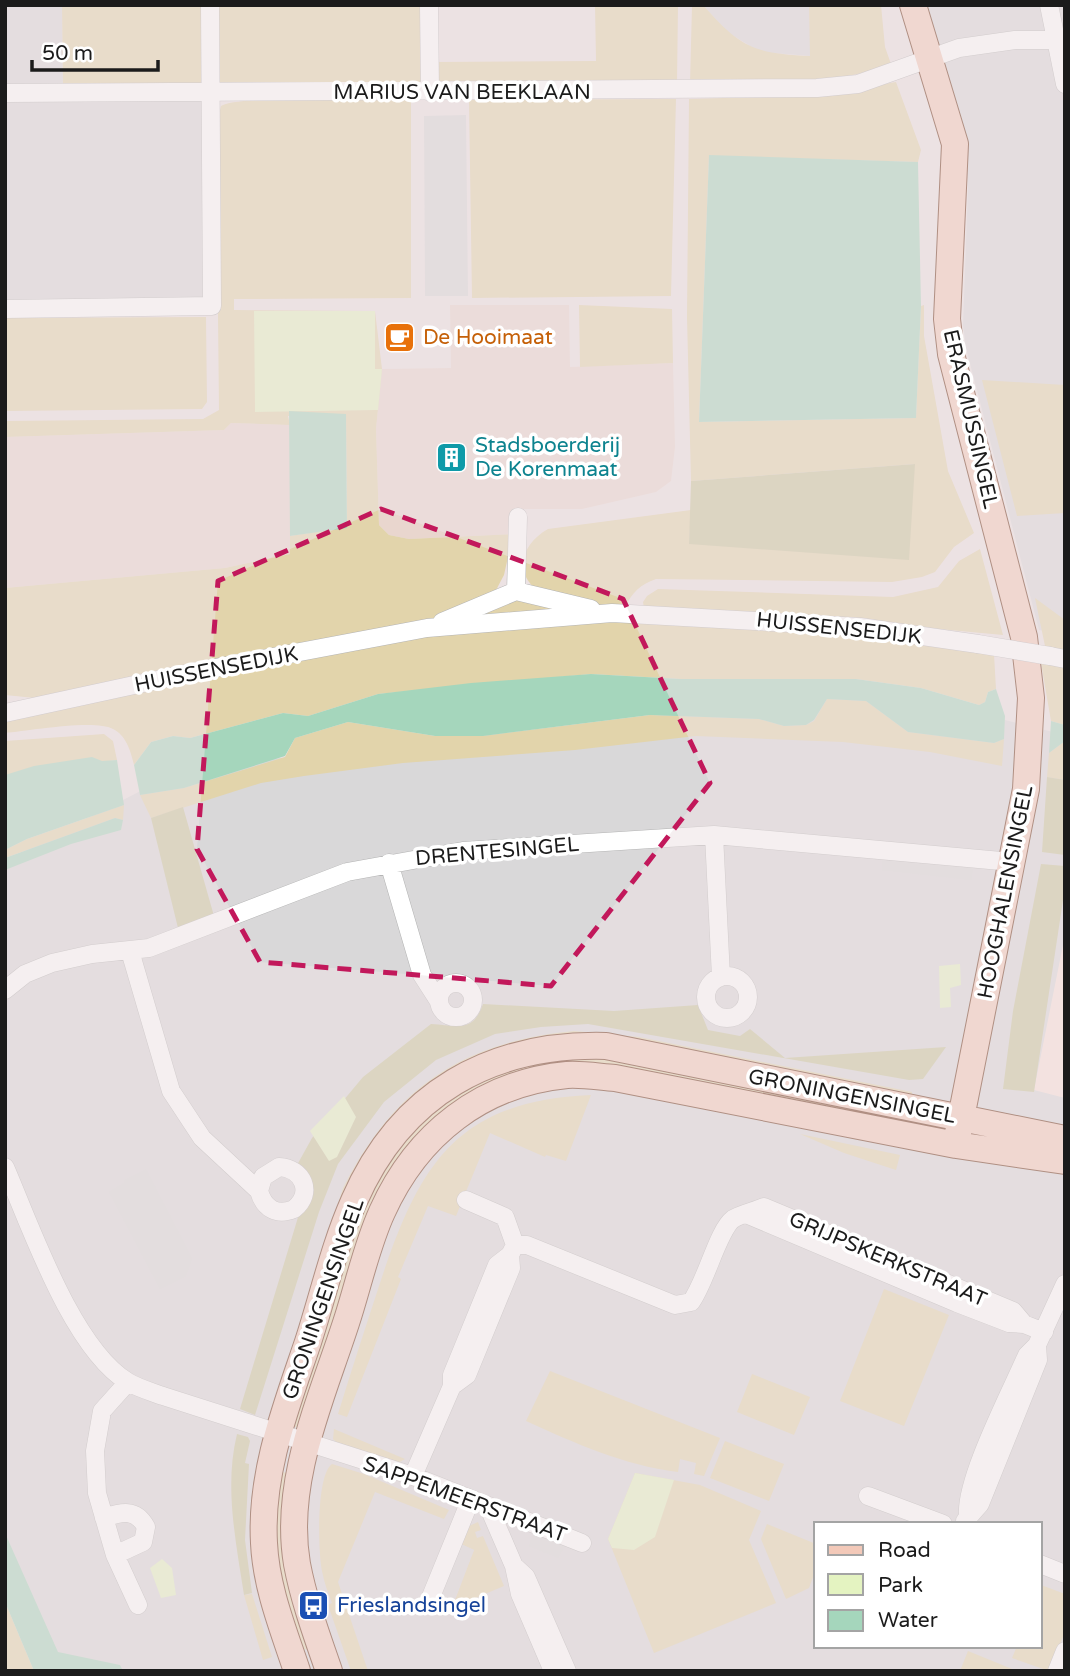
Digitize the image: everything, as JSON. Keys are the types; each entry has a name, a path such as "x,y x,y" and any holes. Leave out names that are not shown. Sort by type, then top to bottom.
{"street":[{"path":"5,309 212,306 218,93 210,5"},
{"path":"429,5 430,92"},
{"name":"ERASMUSSINGEL","path":"899,5 955,144 947,319 951,354 1024,637"},
{"name":"ERASMUSSINGEL","path":"913,5 922,61"},
{"path":"1049,5 1065,84"},
{"name":"MARIUS VAN BEEKLAAN","path":"5,93 680,91 817,88 858,84 959,48 1015,40 1056,40"},
{"path":"516,591 518,517"},
{"name":"HUISSENSEDIJK","path":"427,628 516,591 612,613"},
{"name":"HUISSENSEDIJK","path":"5,713 194,672 427,628 612,613 860,627 1058,657"},
{"name":"HOOGHALENSINGEL","path":"956,1145 1012,862 1030,745 1031,698 1024,637"},
{"path":"713,835 721,976"},
{"name":"DRENTESINGEL","path":"5,990 25,974 52,963 92,954 149,948 347,872 463,851 713,835 1012,862"},
{"path":"389,863 422,975 439,1000"},
{"path":"130,951 171,1091 202,1138 259,1191"},
{"name":"GRONINGENSINGEL","path":"297,1671 274,1603 264,1542 265,1497 278,1433 354,1202 374,1162 401,1126 430,1097 455,1079 484,1065 525,1051 568,1045 606,1046 1065,1139"},
{"name":"GRONINGENSINGEL","path":"328,1670 297,1563 294,1517 307,1443 381,1214 415,1155 442,1126 475,1102 520,1083 570,1075 615,1078 956,1145 1065,1161"},
{"path":"5,1167 79,1327 102,1360 128,1382 278,1433"},
{"path":"413,1476 452,1386 452,1375 497,1265 512,1250 505,1217 466,1200"},
{"name":"GRIJPSKERKSTRAAT","path":"512,1250 527,1245 675,1305 691,1302 701,1289 726,1227 734,1219 764,1208 1013,1311 1040,1339"},
{"path":"966,1520 980,1504 1038,1360 1040,1339 1065,1284"},
{"path":"128,1382 102,1411 95,1451 97,1493 115,1555 138,1605"},
{"name":"SAPPEMEERSTRAAT","path":"278,1433 413,1476 470,1501 582,1543"},
{"path":"868,1496 938,1522"},
{"path":"430,1599 470,1501"},
{"path":"489,1508 514,1566 516,1583 553,1671"},
{"path":"104,1518 128,1512 137,1515 146,1527 143,1542 115,1555"},
{"path":"1042,1565 1065,1574"},
{"path":"514,1566 526,1577 567,1671"},
{"path":"1056,1671 1065,1651"}],"highlighted area":[{"path":"381,509 623,599 710,783 551,986 260,962 197,849 218,581"}],"shaded area":[{"path":"5,5 62,5 63,86 5,87"},
{"path":"62,5 206,5 204,80 196,86 63,86"},
{"path":"217,5 423,5 422,80 416,85 220,84"},
{"path":"595,5 678,5 677,84 442,83 438,79 435,62 596,61"},
{"path":"692,5 703,5 728,31 749,46 775,53 810,56 809,5 881,5 885,47 891,64 867,72 817,81 690,84"},
{"path":"703,5 809,5 811,56 760,52 727,32"},
{"path":"926,5 1065,5 1065,634 1039,630 966,348 963,325 968,187 966,150"},
{"path":"896,82 921,150 918,162 709,156 699,422 916,418 921,306 924,305 924,336 948,471 974,533 954,547 935,572 892,582 656,579 637,590 625,608 554,598 538,591 525,575 524,558 532,542 548,529 691,510 689,544 915,464 691,481 687,317 689,99 820,95"},
{"path":"411,98 411,298 234,299 234,310 375,311 382,369 376,429 379,525 389,535 409,539 513,534 504,575 495,592 437,618 35,698 5,695 5,588 225,568 290,554 290,536 347,527 346,414 288,416 290,425 231,423 224,430 5,437 5,421 203,419 219,410 216,126 221,106 254,100"},
{"path":"676,99 671,296 472,298 469,100"},
{"path":"200,100 203,103 208,302 5,303 5,101"},
{"path":"466,115 468,296 425,296 424,116"},
{"path":"450,305 569,305 570,367 673,363 675,447 671,481 656,492 582,509 512,509 513,534 409,539 389,535 379,525 376,429 382,369 451,368"},
{"path":"579,305 672,309 673,363 580,367"},
{"path":"206,317 207,402 202,409 5,411 5,318"},
{"path":"982,380 1065,385 1065,513 1017,516"},
{"path":"231,423 290,425 290,554 225,568 5,588 5,437 224,430"},
{"path":"915,464 909,560 689,544 691,481"},
{"path":"980,549 1003,635 768,613 644,608 643,602 658,589 893,597 938,587 959,561"},
{"path":"518,596 577,609 468,616"},
{"path":"1035,598 1065,620 1065,650 1045,646"},
{"path":"644,621 847,629 994,654 996,689 988,692 985,702 979,705 921,688 856,679 681,679 591,674 378,694 308,716 283,713 190,738 173,736 151,742 134,765 125,740 118,732 104,726 77,725 5,733 5,719 276,656 489,626"},
{"path":"1040,657 1065,661 1065,725 1051,721"},
{"path":"885,690 1065,735 1065,1671 54,1671 5,1553 5,861 183,769"},
{"path":"827,699 866,701 908,732 994,743 1004,739 1002,766 930,752 843,742 696,736 575,750 403,763 304,776 261,783 151,818 140,795 184,788 285,757 295,738 348,722 435,736 483,736 650,715 759,719 784,726 806,725 814,721"},
{"path":"104,734 113,741 117,760 5,775 5,741"},
{"path":"1065,741 1065,780 1047,777 1049,753"},
{"path":"1047,777 1065,780 1065,855 1042,852"},
{"path":"124,805 123,820 115,818 5,858 5,850 27,839"},
{"path":"183,807 214,916 178,928 151,818"},
{"path":"883,856 973,867 971,880 882,870"},
{"path":"1041,864 1065,866 1065,887 1034,1092 1003,1089 1013,1011"},
{"path":"1065,935 1065,1098 1034,1090"},
{"path":"483,1004 614,1011 698,1005 708,1030 740,1036 750,1029 785,1058 946,1047 923,1079 909,1080 588,1024 495,1034 436,1060 384,1102 338,1164 319,1212 255,1415 240,1409 299,1214 297,1165 312,1138 363,1077 431,1024 469,1024 479,1014"},
{"path":"574,1031 639,1037 912,1092 911,1099 575,1039 402,1114 270,1418 343,1188 363,1153 385,1123 409,1097 436,1076 465,1059 498,1046"},
{"path":"580,1050 908,1111 905,1130 589,1070 428,1132 299,1427 294,1427 291,1421 370,1179 454,1086"},
{"path":"591,1095 566,1161 546,1155 545,1157 490,1133 456,1216 428,1206 398,1277 401,1279 347,1417 338,1414 397,1236 430,1170 452,1145 477,1125 508,1110 546,1100"},
{"path":"800,1134 900,1155 896,1170 844,1153"},
{"path":"146,1169 192,1258 186,1276 160,1289 109,1192 124,1183 124,1180"},
{"path":"884,1289 949,1315 904,1426 840,1401"},
{"path":"550,1371 720,1438 704,1476 694,1474 696,1463 680,1459 678,1472 658,1469 619,1459 526,1421"},
{"path":"752,1374 810,1397 794,1435 737,1412"},
{"path":"334,1429 405,1459 398,1463 337,1443 333,1439"},
{"path":"237,1434 248,1437 250,1441 245,1463 249,1464 245,1540 252,1593 244,1595 231,1494"},
{"path":"725,1441 784,1464 769,1501 710,1478"},
{"path":"332,1464 364,1474 449,1510 444,1519 375,1492 338,1582 368,1671 351,1671 328,1605 332,1603 322,1571 319,1532 321,1498 323,1483"},
{"path":"277,1471 293,1474 310,1651 302,1648 276,1586"},
{"path":"635,1473 700,1485 761,1511 749,1540 776,1603 654,1653 608,1539"},
{"path":"478,1522 481,1530 475,1532 477,1538 483,1536 504,1586 452,1608 474,1550 461,1544 469,1526"},
{"path":"767,1524 814,1543 814,1574 809,1588 786,1599 761,1539"},
{"path":"534,1532 565,1545 558,1558 529,1546"},
{"path":"461,1544 474,1550 451,1607 437,1602"},
{"path":"1042,1585 1065,1594 1065,1632 1049,1671 1012,1658 1016,1648 1042,1648"},
{"path":"252,1594 272,1657 263,1660 244,1595"},
{"path":"5,1602 34,1671 5,1671"},
{"path":"968,1651 1017,1671 960,1671"}],"green space":[{"path":"254,311 375,311 375,369 382,369 378,410 255,412"},
{"path":"960,964 961,985 950,988 951,1007 940,1008 939,966"},
{"path":"344,1096 356,1117 337,1157 329,1161 310,1131"},
{"path":"635,1473 674,1480 655,1537 634,1550 612,1548 608,1539"},
{"path":"162,1559 172,1568 176,1595 161,1598 150,1568"}],"water":[{"path":"709,155 918,162 921,306 916,418 699,422"},
{"path":"289,411 346,414 347,528 290,536"},
{"path":"591,674 681,679 856,679 921,688 979,705 985,702 988,692 996,689 1005,716 1004,739 994,743 908,732 866,701 827,699 814,720 806,725 784,726 759,719 650,715 483,736 435,736 348,722 295,738 285,756 184,788 140,795 134,765 151,742 173,736 190,738 283,713 308,716 378,694 471,683"},
{"path":"1051,721 1065,725 1065,741 1049,753"},
{"path":"92,757 102,761 117,760 124,805 27,839 5,850 5,775 34,766"},
{"path":"115,818 123,820 121,830 71,844 5,870 5,858"},
{"path":"5,1533 58,1652 120,1665 123,1671 34,1671 5,1602"}],"place":[{"name":"De Hooimaat","path":"400,337"},
{"name":"Stadsboerderij De Korenmaat","path":"452,457"},
{"name":"Frieslandsingel","path":"314,1605"}]}
